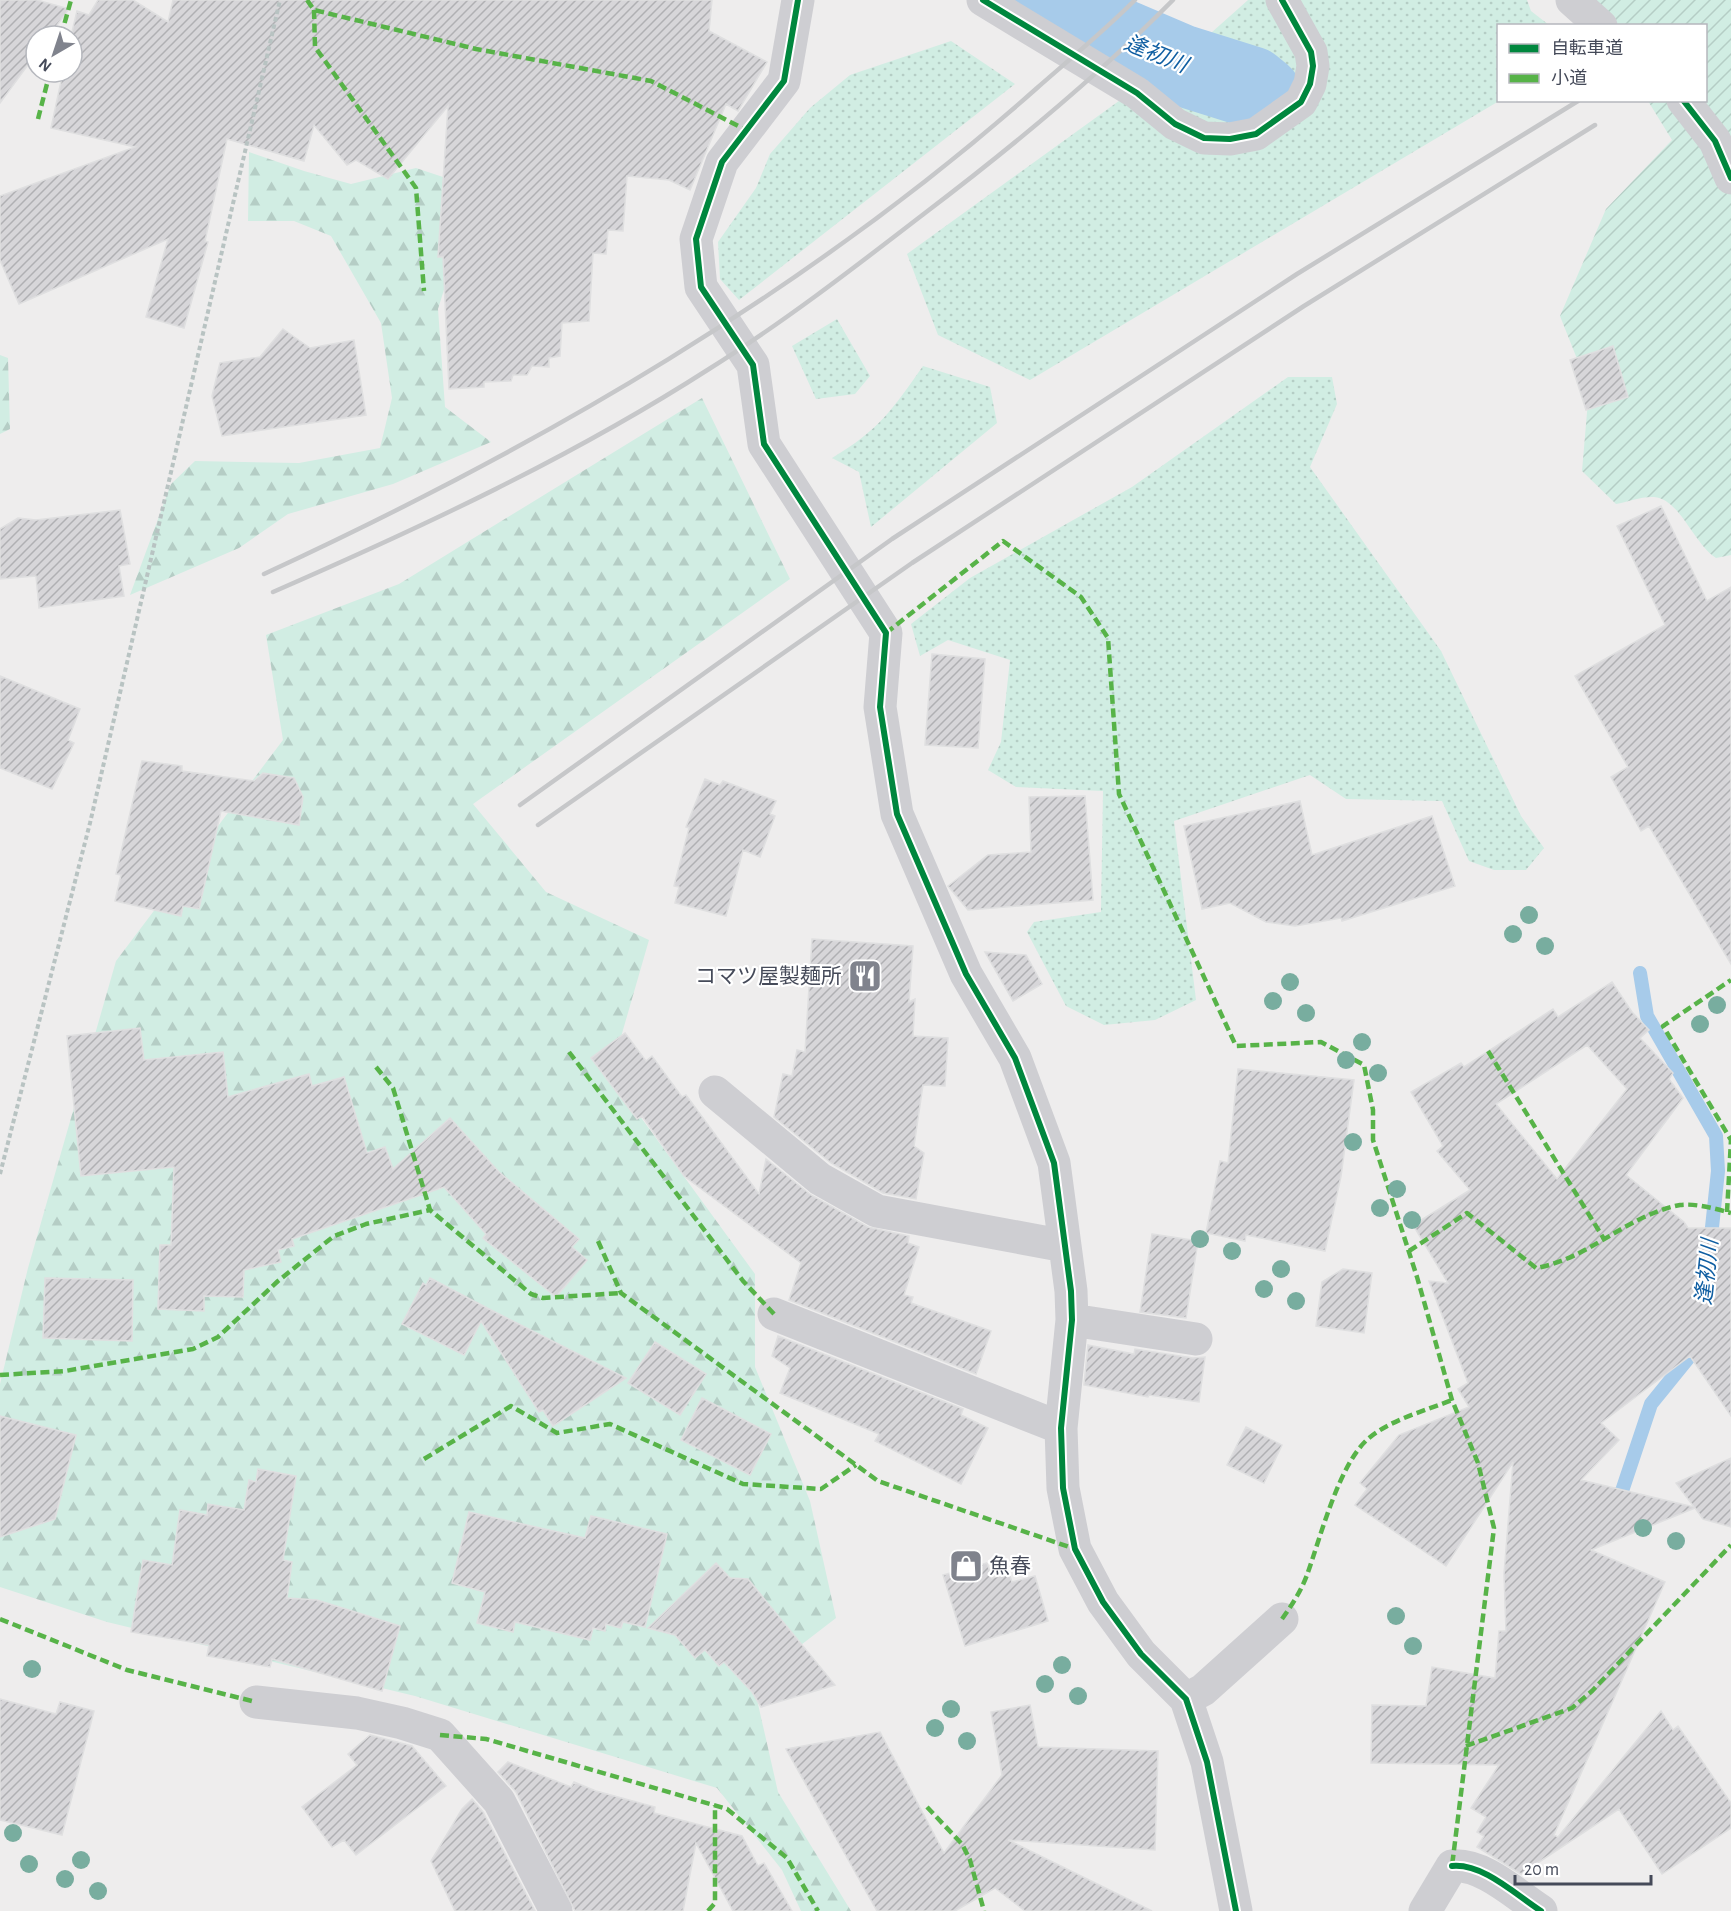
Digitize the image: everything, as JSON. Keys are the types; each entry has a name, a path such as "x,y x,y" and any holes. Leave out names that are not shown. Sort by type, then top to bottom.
{"street":[{"path":"798,0 784,81 722,162 696,239 700,287 753,364 764,444 886,633 880,707 897,814 966,974 1019,1068 1054,1163 1071,1291 1072,1320 1061,1428 1063,1488 1075,1549 1103,1602 1141,1654 1186,1699 1207,1762 1236,1911"},
{"path":"983,0 1137,93 1175,124 1204,138 1230,139 1256,134 1301,102 1310,84 1313,66 1311,52 1282,0"},
{"path":"1572,0 1599,24"},
{"path":"1685,102 1716,141 1731,178"},
{"path":"715,1092 820,1179 878,1211 1065,1246"},
{"path":"774,1314 1061,1428"},
{"path":"1072,1320 1196,1339"},
{"path":"1186,1699 1203,1690 1282,1619"},
{"path":"256,1702 357,1713 402,1723 440,1735 499,1801 556,1911"},
{"path":"1425,1911 1452,1866 1462,1865 1475,1869 1541,1911"}],"path":[{"path":"0,1174 90,823 280,0"}],"green space":[{"path":"1248,0 1527,0 1531,11 1548,24 1497,24 1497,102 1030,380 938,335 907,254 1202,41"},
{"path":"1585,0 1731,0 1731,555 1716,558 1700,542 1679,513 1663,500 1650,497 1616,504 1582,471 1589,389 1560,316 1606,209 1672,140 1649,102 1707,102 1707,24 1600,24"},
{"path":"951,41 1015,84 739,300 720,279 718,242 756,188 770,154 810,108 850,75"},
{"path":"249,152 351,184 416,168 455,181 460,238 438,309 445,407 491,442 393,484 288,514 239,548 130,595 171,484 195,461 299,463 380,448 392,398 381,323 331,236 294,221 248,221"},
{"path":"837,319 870,376 855,394 816,399 792,346"},
{"path":"0,355 8,358 10,429 0,434"},
{"path":"923,366 990,387 997,423 871,527 859,472 832,458 862,438 883,418"},
{"path":"1288,377 1332,377 1337,404 1310,467 1441,651 1521,816 1544,848 1526,870 1494,870 1469,861 1442,801 1346,799 1310,775 1174,821 1196,1000 1155,1020 1104,1025 1066,1006 1027,932 1034,922 1101,912 1103,791 1016,787 988,770 1001,742 1010,660 948,640 920,656 911,624 970,578 1132,487"},
{"path":"702,398 790,579 473,804 546,892 649,940 610,1075 755,1274 755,1367 810,1501 836,1618 753,1682 778,1792 851,1911 801,1911 782,1870 717,1788 415,1696 107,1622 0,1587 0,1384 28,1268 116,961 283,740 266,635 399,584"}],"building":[{"path":"0,0 37,0 69,9 58,24 24,24 24,70 0,103"},
{"path":"98,0 133,0 168,22 173,0 712,0 709,31 767,62 738,111 726,104 690,190 669,180 627,176 623,231 608,230 606,254 593,253 589,321 562,323 560,356 549,358 549,367 532,366 527,375 513,375 511,381 484,382 484,387 449,389 443,257 438,257 448,106 388,179 356,160 347,165 314,125 304,161 227,139 205,241 208,242 184,328 146,317 168,239 19,304 0,260 0,196 135,147 51,128 60,84 84,84 84,24 74,24 77,11 89,15"},
{"path":"283,329 310,348 354,340 366,415 222,436 212,396 220,363 260,357"},
{"path":"1613,346 1628,397 1586,410 1570,360"},
{"path":"1661,506 1707,601 1731,587 1731,964 1649,826 1641,831 1611,777 1628,767 1575,676 1665,625 1617,526"},
{"path":"120,510 130,564 119,566 124,596 39,608 36,576 0,579 0,529 18,518 36,520"},
{"path":"932,654 985,659 978,748 925,745"},
{"path":"0,676 80,709 68,740 74,743 52,789 0,768"},
{"path":"142,761 182,766 182,771 254,781 263,773 294,778 303,797 299,825 221,811 199,909 183,906 181,916 115,901 121,875 116,874"},
{"path":"705,779 720,785 723,781 776,801 770,814 775,816 760,857 743,850 726,916 675,903 679,887 674,886 689,828 686,827"},
{"path":"1085,796 1093,900 968,910 948,886 988,855 1031,852 1029,797"},
{"path":"1300,801 1312,855 1432,816 1455,886 1342,921 1341,918 1295,926 1266,922 1230,903 1202,909 1184,826"},
{"path":"812,939 913,946 909,1002 915,999 913,1036 948,1038 945,1086 923,1085 914,1146 924,1153 916,1199 883,1193 831,1163 774,1117 783,1074 792,1076 797,1050 805,1052"},
{"path":"985,952 1026,955 1042,984 1013,1001"},
{"path":"1612,982 1632,1012 1649,1030 1640,1038 1673,1073 1669,1079 1683,1098 1626,1175 1684,1222 1688,1228 1731,1228 1731,1416 1690,1356 1601,1423 1619,1440 1581,1480 1694,1507 1676,1483 1731,1458 1731,1527 1703,1519 1695,1508 1591,1550 1665,1582 1554,1835 1558,1837 1661,1711 1673,1730 1678,1726 1731,1803 1731,1828 1662,1874 1619,1809 1521,1874 1477,1847 1484,1836 1477,1832 1486,1817 1471,1808 1499,1765 1371,1763 1372,1705 1426,1706 1432,1667 1495,1678 1499,1631 1506,1631 1504,1574 1513,1462 1446,1566 1355,1505 1367,1489 1360,1483 1399,1435 1469,1407 1458,1389 1468,1383 1429,1281 1448,1283 1413,1225 1470,1190 1437,1151 1443,1146 1411,1092 1461,1063 1464,1067 1553,1009 1558,1017","holes":["1587,1045 1627,1089 1557,1179 1496,1104"]},
{"path":"140,1028 144,1060 223,1052 228,1097 309,1074 312,1086 344,1077 367,1153 385,1147 393,1169 450,1118 499,1172 579,1239 572,1247 587,1260 556,1297 483,1238 486,1234 444,1187 292,1239 294,1246 278,1250 281,1262 244,1270 243,1297 204,1296 204,1311 158,1309 160,1245 171,1245 174,1167 81,1176 67,1036"},
{"path":"625,1033 646,1061 652,1056 682,1097 686,1095 759,1194 766,1159 811,1195 868,1227 909,1236 908,1243 919,1247 904,1295 913,1297 911,1303 991,1331 976,1374 789,1300 801,1263 684,1176 642,1116 637,1119 591,1058"},
{"path":"1238,1069 1354,1080 1341,1176 1325,1251 1246,1235 1245,1241 1206,1233 1220,1161 1228,1163"},
{"path":"1152,1234 1198,1241 1186,1318 1140,1312"},
{"path":"1343,1269 1372,1273 1364,1333 1316,1326 1322,1282"},
{"path":"45,1278 133,1280 132,1341 43,1338"},
{"path":"430,1278 626,1378 553,1426 543,1410 539,1412 481,1321 464,1355 402,1324 423,1283 426,1285"},
{"path":"778,1336 963,1409 961,1415 988,1428 961,1484 875,1441 879,1434 780,1393 790,1368 772,1356"},
{"path":"655,1342 706,1374 680,1415 628,1383"},
{"path":"1088,1345 1134,1354 1135,1349 1193,1358 1205,1357 1199,1402 1149,1395 1148,1397 1084,1385"},
{"path":"702,1398 771,1434 750,1475 681,1440"},
{"path":"0,1416 76,1435 55,1519 0,1537"},
{"path":"1246,1427 1282,1445 1264,1483 1227,1465"},
{"path":"258,1469 296,1476 283,1560 292,1562 287,1598 317,1600 400,1626 382,1691 272,1659 270,1667 207,1656 209,1645 131,1632 143,1560 172,1565 180,1510 207,1515 208,1504 244,1510 249,1480 256,1482"},
{"path":"469,1512 585,1538 591,1516 667,1534 645,1627 623,1622 621,1628 606,1624 605,1631 593,1628 590,1640 515,1622 513,1632 477,1623 485,1592 452,1583"},
{"path":"716,1563 730,1578 748,1579 835,1685 761,1707 752,1692 724,1662 719,1666 705,1650 695,1658 675,1635 648,1628"},
{"path":"987,1563 992,1578 1009,1573 1012,1582 1035,1576 1048,1621 965,1646 943,1575"},
{"path":"0,1699 56,1714 60,1702 94,1711 62,1835 0,1820"},
{"path":"1030,1705 1038,1747 1158,1751 1155,1850 1008,1840 1152,1911 1025,1911 995,1888 955,1911 877,1911 786,1749 880,1732 944,1853 1002,1775 991,1712"},
{"path":"370,1735 412,1746 446,1786 356,1855 344,1840 332,1847 302,1807 357,1765 348,1754"},
{"path":"508,1762 571,1787 574,1782 596,1791 655,1807 654,1813 742,1836 758,1866 764,1863 792,1911 733,1911 696,1843 683,1911 575,1911 516,1792 498,1772"},
{"path":"472,1799 483,1812 535,1911 455,1911 431,1861 462,1809"}],"waterway":[{"name":"逢初川","path":"1055,0 1085,24 1181,65 1251,87 1262,96"},
{"name":"逢初川","path":"1640,973 1647,1016 1716,1136 1718,1171 1710,1246"},
{"name":"逢初川","path":"1611,1502 1622,1491 1651,1404 1694,1351 1697,1342"}],"railway":[{"path":"264,574 367,525 570,418 765,297 859,232 949,162 1074,56 1135,0"},
{"path":"273,592 440,516 550,461 657,401 737,351 846,274 990,163 1084,84 1173,0"},
{"path":"520,805 892,539 1297,274 1576,102"},
{"path":"538,825 912,563 1304,306 1595,125"}],"marked path":[{"path":"64,24 71,0"},
{"path":"307,0 314,10 476,49 651,81 746,130"},
{"path":"314,10 315,47 416,188 424,291"},
{"path":"38,119 47,84"},
{"path":"886,633 1003,541 1081,597 1108,638 1119,794 1236,1046 1321,1042 1364,1065 1373,1110 1373,1140 1417,1277 1452,1400 1478,1463 1494,1528 1452,1866"},
{"path":"1727,1212 1731,1140 1663,1026 1731,980"},
{"path":"1488,1051 1604,1239"},
{"path":"569,1052 743,1281 774,1314"},
{"path":"376,1067 393,1088 430,1210 531,1294 543,1298 621,1293"},
{"path":"1409,1251 1467,1213 1536,1268 1573,1256 1661,1210 1680,1205 1692,1205 1731,1213"},
{"path":"0,1375 65,1371 193,1349 218,1337 278,1281 334,1236 366,1224 430,1210"},
{"path":"598,1241 621,1293 878,1481 1075,1549"},
{"path":"1282,1619 1305,1581 1332,1502 1348,1465 1358,1450 1378,1431 1409,1416 1452,1400"},
{"path":"424,1459 511,1406 557,1433 610,1424 743,1484 821,1489 856,1465"},
{"path":"1466,1746 1572,1708 1592,1691 1731,1545"},
{"path":"0,1619 127,1670 256,1702"},
{"path":"440,1735 486,1739 727,1809 787,1858 818,1911"},
{"path":"708,1911 715,1903 715,1805"},
{"path":"927,1807 962,1844 970,1860 984,1911"}],"cycle path":[{"path":"798,0 784,81 722,162 696,239 701,287 753,365 764,444 886,633 880,707 897,814 966,974 1015,1058 1054,1163 1071,1291 1072,1320 1061,1428 1063,1488 1075,1549 1103,1602 1141,1654 1186,1699 1207,1762 1236,1911"},
{"path":"983,0 1137,93 1175,124 1204,138 1230,139 1256,134 1301,102 1310,84 1313,66 1311,52 1282,0"},
{"path":"1685,102 1715,141 1731,178"},
{"path":"1452,1866 1464,1866 1499,1881 1541,1911"}],"place":[{"name":"コマツ屋製麺所","path":"865,976"},
{"name":"魚春","path":"966,1566"}]}
